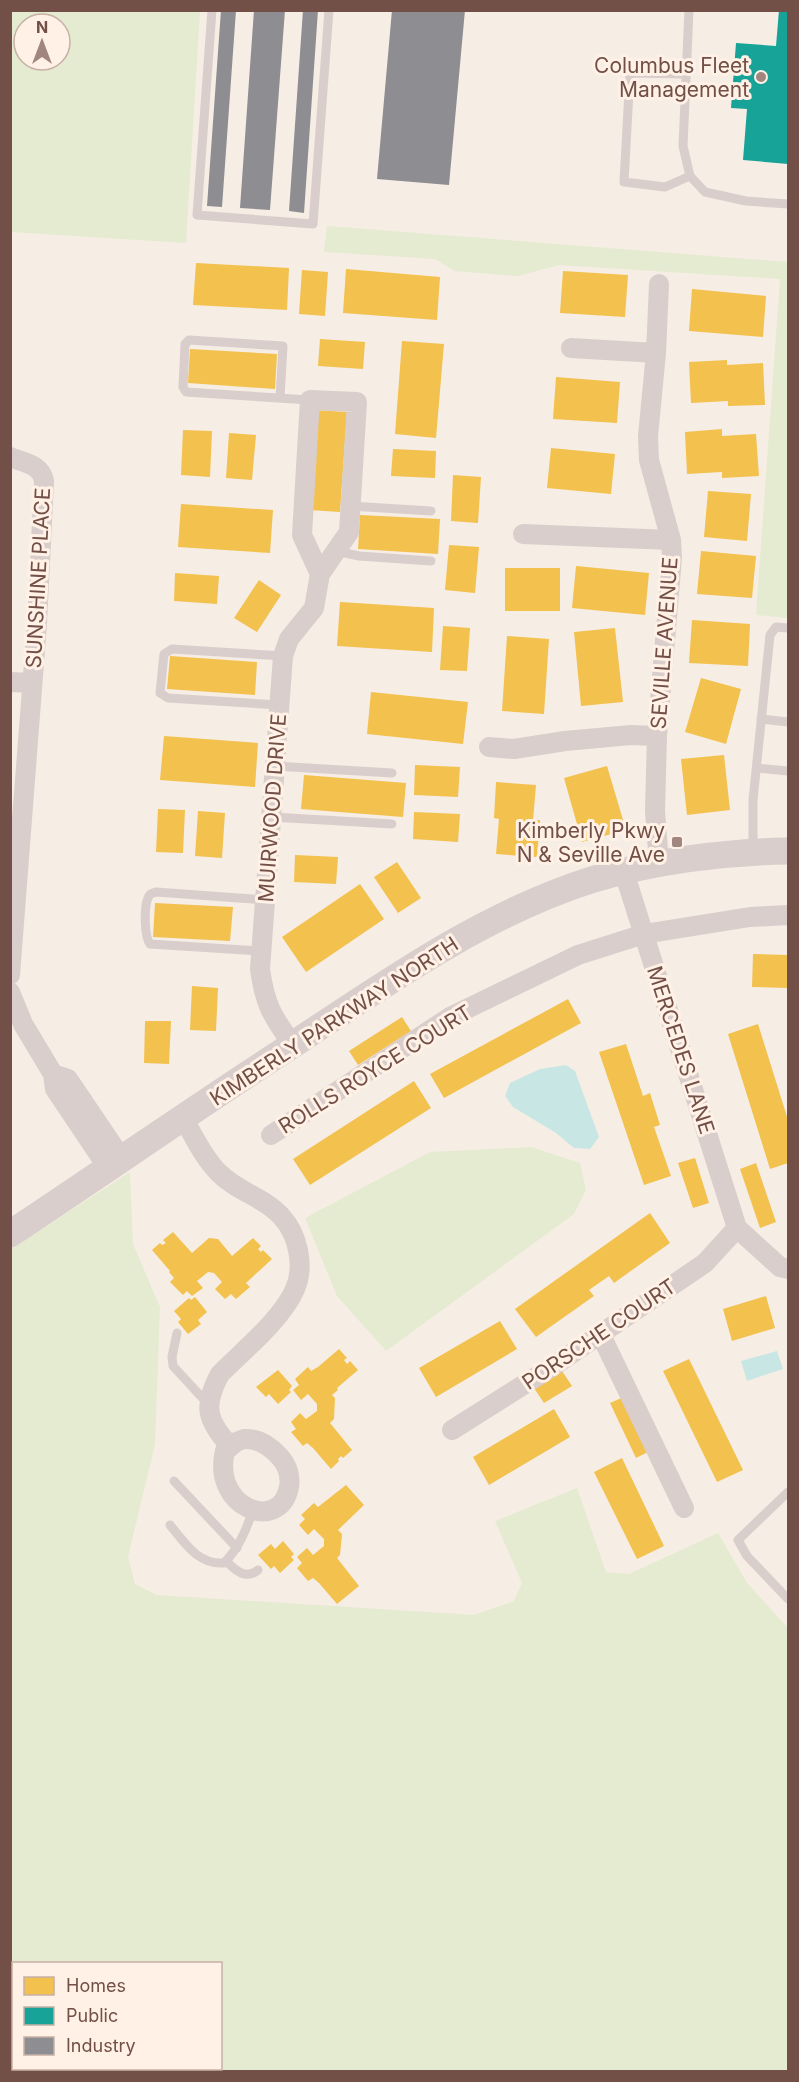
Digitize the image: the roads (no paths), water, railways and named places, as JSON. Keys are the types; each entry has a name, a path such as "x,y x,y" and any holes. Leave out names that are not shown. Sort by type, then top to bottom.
{"street":[{"name":"SEVILLE AVENUE","path":"659,284 656,353 648,436 649,460 671,540 672,579 657,736 655,811 659,864"},
{"path":"571,348 656,353"},
{"path":"310,400 302,535 320,574"},
{"name":"MUIRWOOD DRIVE","path":"293,1045 275,1020 264,996 260,969 283,656 289,639 314,608 320,574 349,532 357,402 310,400"},
{"name":"SUNSHINE PLACE","path":"10,458 32,464 43,474 44,481 37,624 10,975"},
{"path":"523,534 671,540"},
{"name":"SUNSHINE PLACE","path":"10,682 32,683"},
{"path":"489,747 514,749 565,741 631,735 657,736"},
{"name":"KIMBERLY PARKWAY NORTH","path":"10,1234 413,965 516,910 590,880 659,864 753,851 789,851"},
{"name":"MERCEDES LANE","path":"624,872 737,1228"},
{"name":"ROLLS ROYCE COURT","path":"271,1135 450,1017 578,955 644,934 750,917 789,915"},
{"path":"10,992 23,1024 53,1074 55,1089 115,1164"},
{"path":"183,1118 215,1169 240,1190 267,1204 280,1215 289,1226 299,1252 299,1276 296,1288 287,1305 220,1374 212,1389 208,1404 211,1421 230,1446"},
{"path":"737,1228 780,1267 789,1269"},
{"name":"PORSCHE COURT","path":"452,1430 555,1365 705,1263 737,1228"},
{"path":"600,1333 684,1508"},
{"path":"244,1439 259,1440 273,1449 285,1462 289,1480 285,1498 275,1508 253,1510 237,1501 226,1484 223,1460 225,1451 244,1439"}],"lane":[{"path":"212,10 197,215 313,224 329,10"},
{"path":"689,10 683,147 690,176 705,192 746,201 789,204"},
{"path":"687,75 630,73 624,182 665,187 690,176"},
{"path":"280,398 283,346 189,340 185,344 183,387 186,392 310,400"},
{"path":"350,506 431,511"},
{"path":"336,551 359,556 431,561"},
{"path":"753,851 753,800 770,636 776,627 789,628"},
{"path":"279,705 168,698 160,693 164,654 172,649 283,656"},
{"path":"761,719 789,722"},
{"path":"275,766 392,773"},
{"path":"757,768 789,771"},
{"path":"272,817 392,824"},
{"path":"262,951 150,944 146,930 147,900 151,894 156,892 266,900"},
{"path":"177,1333 172,1357 173,1366 208,1404"},
{"path":"174,1481 237,1548"},
{"path":"789,1492 738,1540 747,1556 789,1599"},
{"path":"170,1525 197,1556 213,1564 224,1563 243,1539 253,1510"},
{"path":"226,1561 235,1570 245,1575 253,1574 258,1570"}],"water":[{"path":"566,1065 575,1071 599,1137 590,1149 574,1148 556,1133 513,1107 505,1096 510,1083 540,1069"},
{"path":"777,1351 783,1369 747,1381 741,1361"}],"place":[{"name":"Columbus Fleet Management","path":"761,77"},
{"name":"Kimberly Pkwy N & Seville Ave","path":"677,842"}]}
